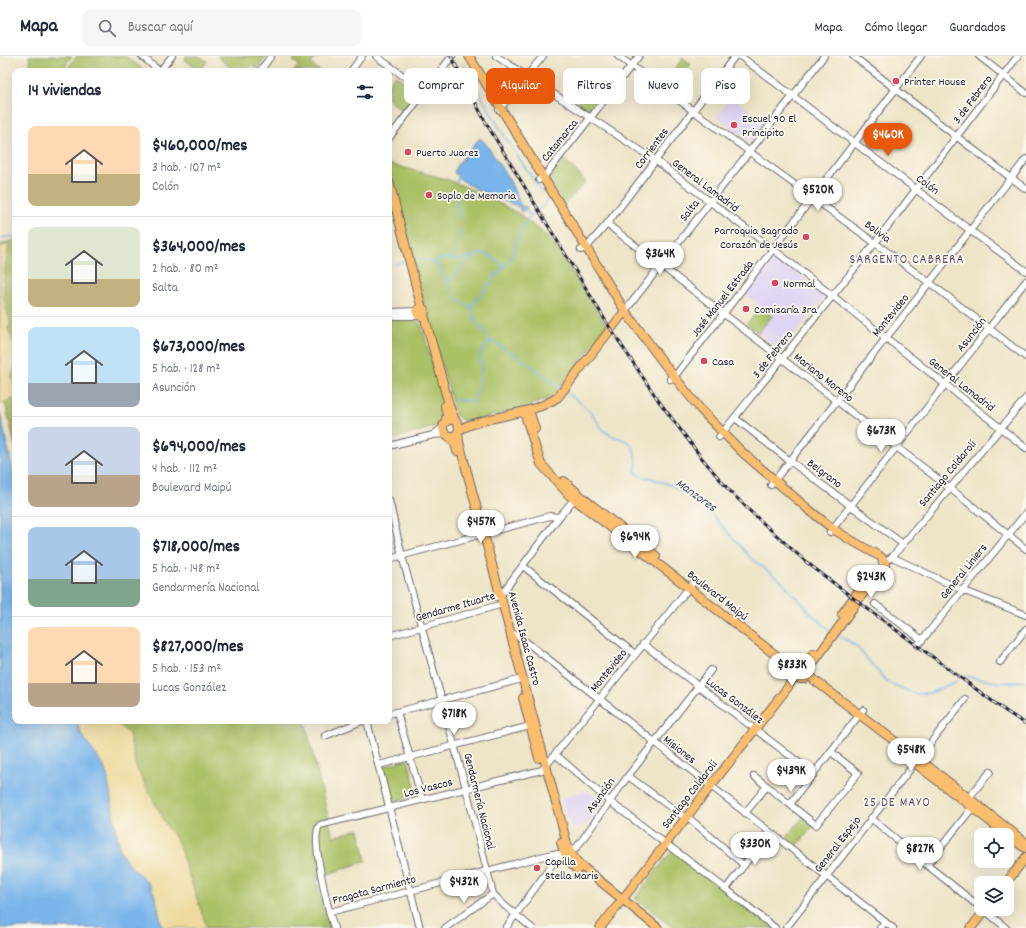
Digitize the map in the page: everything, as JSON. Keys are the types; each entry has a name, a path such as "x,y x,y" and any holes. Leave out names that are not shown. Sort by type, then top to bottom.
{"main road":[{"path":"463,56 500,109"},
{"path":"469,56 541,179 623,313 672,378 720,435 804,513 886,561"},
{"name":"Avenida Isaac Castro","path":"392,196 420,313 446,409 446,430 455,444 482,534"},
{"name":"Avenida Isaac Castro","path":"392,208 401,236"},
{"name":"Avenida Isaac Castro","path":"420,313 457,426 459,442 498,596 510,632 520,679"},
{"name":"Salta","path":"526,411 550,403 558,397 623,313"},
{"path":"457,426 455,435 446,430 450,420 457,426 473,424 526,411"},
{"name":"Boulevard Maipú","path":"526,411 543,458 576,497 791,667 802,673 811,684 860,715 916,761 1026,843"},
{"name":"Santiago Coldaroli","path":"600,928 623,902 668,845 687,818 802,673 811,666 853,598 886,561"},
{"name":"Avenida Isaac Castro","path":"501,605 567,852"},
{"name":"Boulevard Maipú","path":"967,800 972,808 1026,848"},
{"path":"567,852 651,928"},
{"path":"1011,876 1026,857"},
{"path":"623,902 658,928"},
{"name":"Santiago Coldaroli","path":"606,928 623,902"},
{"path":"971,928 979,916"}],"street":[{"path":"142,56 156,68"},
{"path":"162,68 172,56"},
{"path":"262,68 271,56"},
{"path":"352,68 362,56"},
{"path":"376,56 404,76"},
{"path":"442,68 452,56"},
{"name":"General Lamadrid","path":"496,56 514,68"},
{"path":"534,68 543,56"},
{"name":"Bolivia","path":"618,56 930,283 1026,357"},
{"name":"Catamarca","path":"541,179 639,56"},
{"name":"Corrientes","path":"584,249 607,224 734,56"},
{"name":"Colón","path":"740,56 1026,271"},
{"name":"Salta","path":"623,313 824,56"},
{"path":"854,56 1011,179 1026,189"},
{"name":"José Manuel Estrada","path":"672,378 774,249 921,56"},
{"path":"979,56 1026,92"},
{"name":"3 de Febrero","path":"720,435 875,243 1018,56"},
{"name":"General Lamadrid","path":"555,95 656,160 774,249 1026,448"},
{"path":"392,130 413,104"},
{"path":"500,109 504,104"},
{"name":"Montevideo","path":"773,483 1026,159"},
{"name":"Mariano Moreno","path":"607,224 724,313 896,448 951,488 1026,549"},
{"name":"Asunción","path":"831,530 1026,281"},
{"path":"392,312 420,313"},
{"path":"392,316 420,313"},
{"name":"Santiago Coldaroli","path":"886,561 903,544 1026,398"},
{"name":"Belgrano","path":"735,418 790,461 903,544"},
{"path":"392,445 433,435 446,430"},
{"path":"498,596 576,497"},
{"name":"Gendarmería Nacional","path":"392,513 402,556 466,788 493,894 516,916 532,928"},
{"name":"General Liniers","path":"875,604 920,642 1026,513"},
{"path":"392,558 550,516 559,517"},
{"path":"886,561 1026,615"},
{"path":"523,566 635,654"},
{"name":"Montevideo","path":"544,768 690,586"},
{"name":"Gendarme Ituarte","path":"392,635 501,605"},
{"path":"1000,662 1026,629"},
{"name":"Misiones","path":"510,632 520,637 893,928"},
{"name":"Lucas González","path":"643,644 814,774"},
{"name":"Asunción","path":"506,928 556,859 577,847 609,801 711,670"},
{"path":"392,713 520,679"},
{"name":"General Espejo","path":"786,928 965,699"},
{"path":"397,712 422,799"},
{"path":"790,804 860,715"},
{"path":"325,736 355,724"},
{"path":"368,724 420,928"},
{"path":"378,765 533,726"},
{"path":"754,776 816,825 858,773 831,752"},
{"path":"555,754 609,801 726,889 775,928"},
{"name":"Los Vascos","path":"330,912 323,890 316,836 320,825 544,768"},
{"path":"967,800 990,772"},
{"path":"628,776 687,818 744,865"},
{"path":"745,813 767,786"},
{"path":"927,865 972,808"},
{"path":"872,818 927,865 974,901"},
{"path":"726,889 770,832"},
{"name":"Fragata Sarmiento","path":"330,912 552,854 567,852"},
{"path":"445,928 493,894"},
{"path":"330,912 334,928"},
{"path":"992,916 1006,928"},
{"path":"880,928 885,922"}],"shaded area":[{"path":"726,104 741,104 765,122 751,142 717,117"},
{"path":"774,255 825,296 781,351 758,333 772,315 744,293"},
{"path":"586,790 603,802 588,823 572,829 561,799"}],"green space":[{"path":"29,56 72,56 67,62 66,68 31,68"},
{"path":"77,56 125,56 141,68 69,68"},
{"path":"186,56 198,56 207,61 203,68 200,68 184,60"},
{"path":"217,56 267,56 258,68 253,65 250,68 231,68"},
{"path":"297,56 317,56 311,64 316,68 296,68 299,65 293,61"},
{"path":"683,58 691,64 688,68 675,68"},
{"path":"395,75 404,82 404,104 410,104 404,112 392,102 392,79"},
{"path":"577,104 597,104 593,111 588,111"},
{"path":"563,158 586,182 564,204 548,178"},
{"path":"392,165 446,179 482,194 519,214 543,233 556,247 608,327 552,397 524,408 470,421 463,421 456,416 428,316 428,311 425,308 392,180"},
{"path":"12,241 12,433 0,381 0,245"},
{"path":"761,307 772,316 758,333 747,324"},
{"path":"392,318 410,318 421,324 445,408 443,422 436,426 392,440"},
{"path":"119,724 306,724 333,837 359,829 366,861 316,878 329,928 207,928 176,838 168,828 136,767 129,734"},
{"path":"408,759 417,795 392,802 382,767"},
{"path":"804,816 814,825 797,846 786,838"},
{"path":"675,847 776,928 674,928 635,898"}],"sand":[{"path":"9,244 4,278 4,295 9,321 11,324 8,328 12,341 12,399 0,404 0,247"},
{"path":"78,724 119,724 129,734 136,767 168,828 176,838 207,928 162,928 154,893 123,858 119,847 103,765 81,734"}],"water":[{"path":"479,139 486,144 510,181 521,206 527,207 521,212 519,207 474,188 454,172 457,165"},
{"path":"0,412 12,468 12,724 78,724 81,734 103,765 107,775 119,847 122,855 129,865 150,886 156,901 162,928 0,928"}],"waterway":[{"path":"463,65 505,137 542,193"},
{"path":"457,181 458,175"},
{"path":"456,194 459,219"},
{"path":"448,283 465,264 480,254 490,256 503,267 513,255 519,234 528,218 544,205 548,199 547,196"},
{"path":"523,209 531,215"},
{"path":"432,263 441,259 452,259 459,240 459,229"},
{"name":"Manzores","path":"0,238 12,236"},
{"path":"452,259 456,260 473,256"},
{"name":"Manzores","path":"412,259 427,260 440,268 456,299 471,307 475,320 491,341 516,355 562,389"},
{"name":"Manzores","path":"396,264 406,261"},
{"path":"471,307 503,267"},
{"path":"456,400 470,401 473,403 481,376 480,356 483,349 491,341"},
{"name":"Manzores","path":"566,392 588,409 604,431 612,436 625,440 633,446 637,464 635,471 637,474 673,486 708,510 751,558 784,583 808,611 833,632"},
{"name":"Manzores","path":"838,635 855,645 887,682 915,694 930,693 957,681"},
{"name":"Manzores","path":"966,676 1000,683 1026,681"}],"railway":[{"path":"451,56 486,123 610,328 658,400 701,457 728,489 805,561 1007,712 1026,724"}],"place":[{"name":"Printer House","path":"896,81"},
{"name":"Escuel 90 El Principito","path":"734,125"},
{"name":"Puerto Juarez","path":"408,152"},
{"name":"Soplo de Memoria","path":"429,195"},
{"name":"Parroquia Sagrado Corazón de Jesús","path":"806,237"},
{"name":"Normal","path":"775,283"},
{"name":"Comisaría 3ra","path":"746,309"},
{"name":"Casa","path":"704,361"},
{"name":"Capilla Stella Maris","path":"537,868"}],"district":[{"name":"SARGENTO CABRERA","path":"907,258"},
{"name":"25 DE MAYO","path":"897,801"}]}
